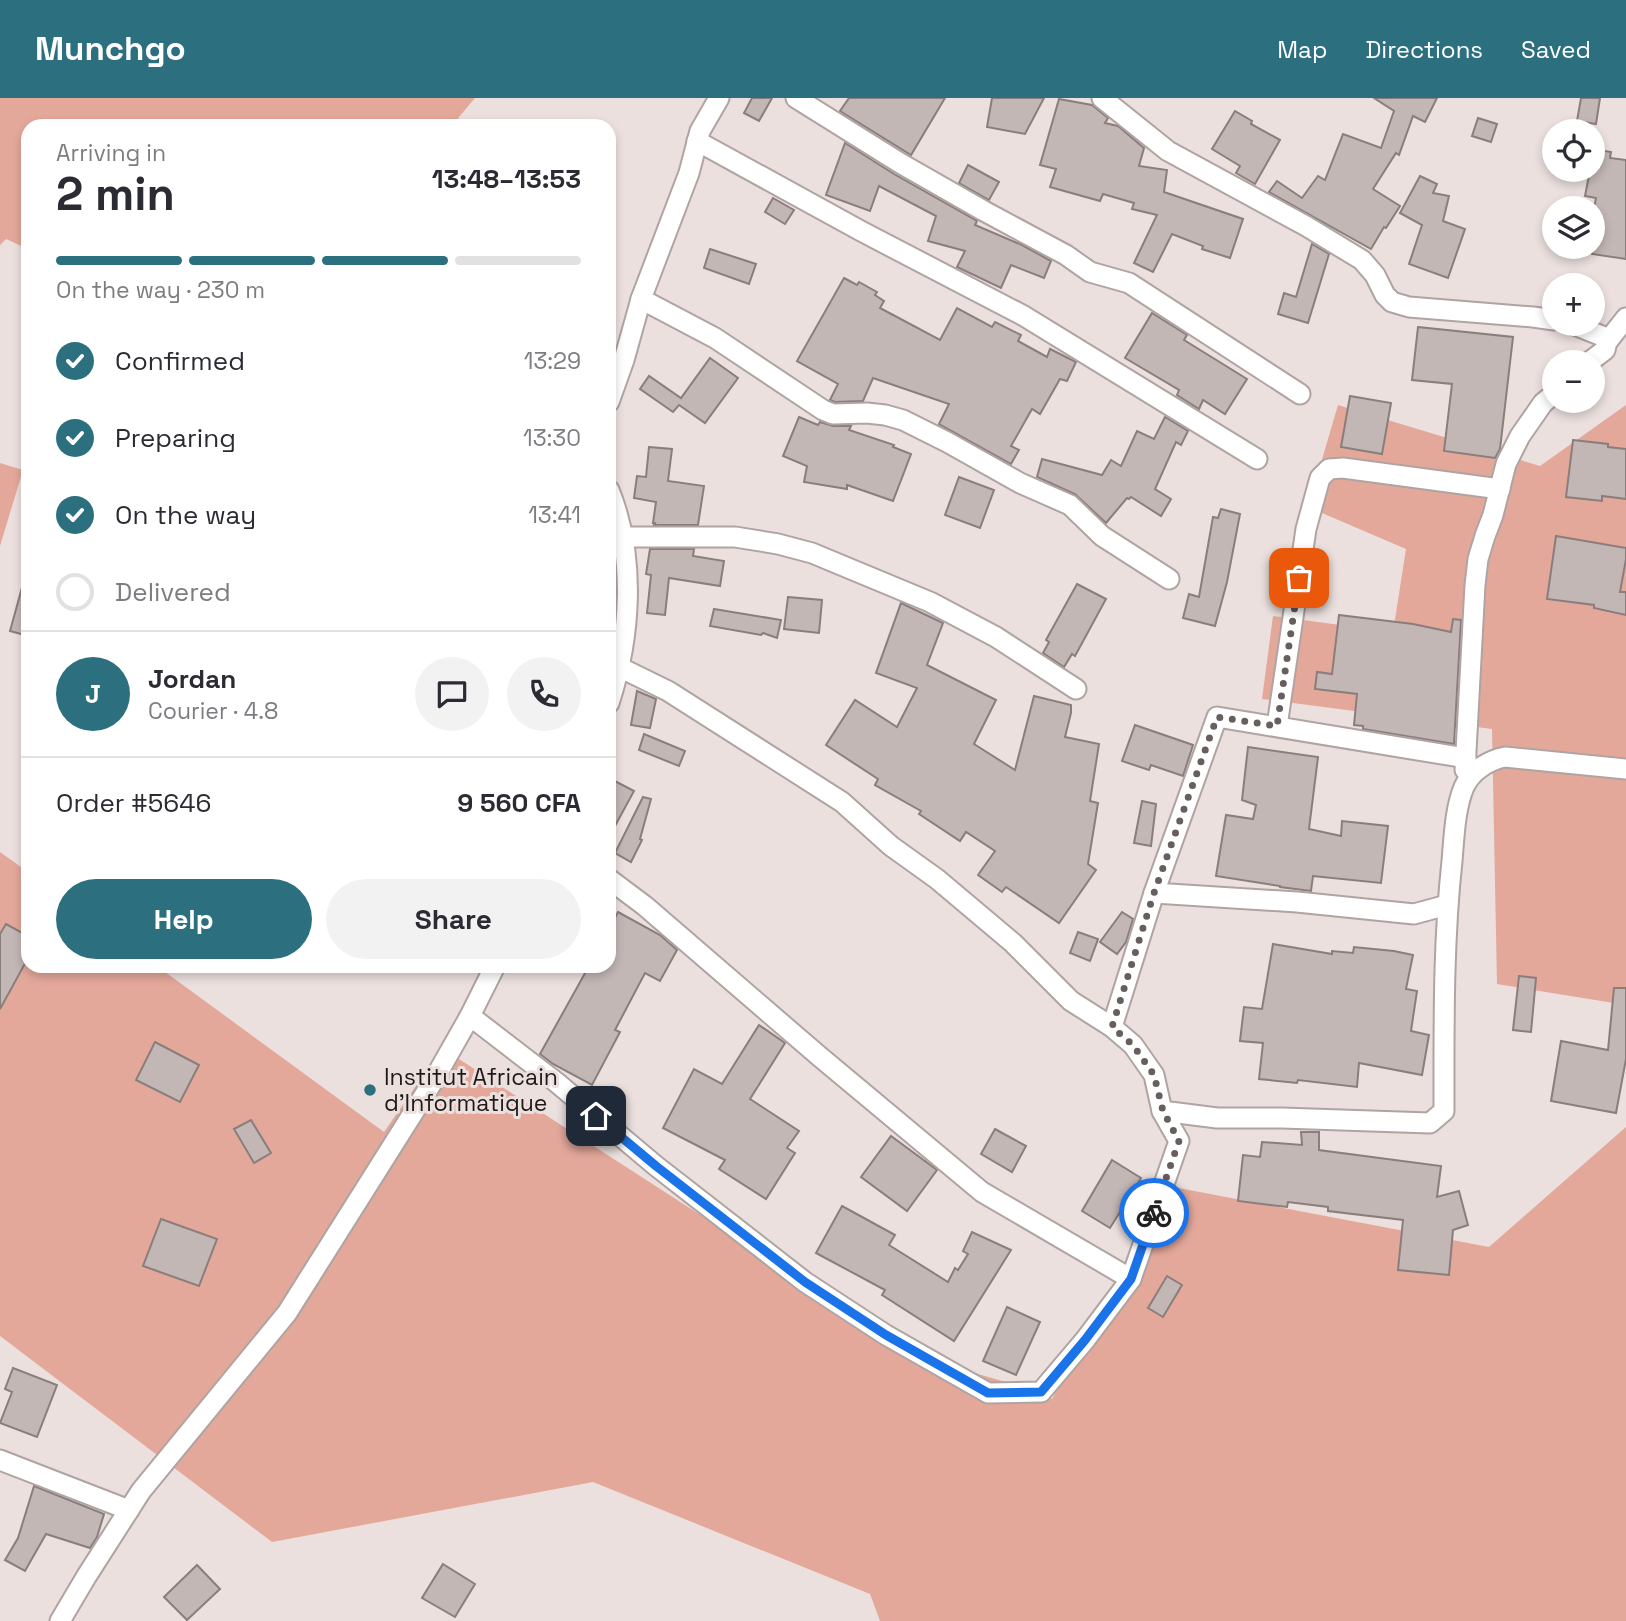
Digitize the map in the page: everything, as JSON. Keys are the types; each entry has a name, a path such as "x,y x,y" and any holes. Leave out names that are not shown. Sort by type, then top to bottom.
{"street":[{"path":"616,383 641,299 689,173 697,141 719,98"},
{"path":"796,98 900,163 1066,255 1090,272 1129,283 1300,394"},
{"path":"1102,98 1168,151 1306,226 1362,260 1392,302 1409,307 1542,318"},
{"path":"697,141 1024,316 1257,459"},
{"path":"641,299 715,338 823,410 833,414 867,413 903,420 1020,483 1070,505 1102,536 1169,579"},
{"path":"1605,350 1607,342 1626,318"},
{"path":"1602,336 1607,342"},
{"path":"1163,1111 1217,1118 1430,1123 1444,1111 1447,905 1455,828 1465,785 1478,559 1506,464 1520,436 1542,406"},
{"path":"1277,726 1306,529 1320,478 1329,469 1343,468 1500,489"},
{"path":"616,507 626,561 626,611 616,678"},
{"path":"622,537 735,537 812,553 930,602 996,637 1076,689"},
{"path":"470,1016 805,1282 886,1335 988,1393 1041,1392 1131,1279 1179,1141 1163,1111 1154,1075 1133,1045 1112,1027 1071,1001 1013,943 937,879 891,846 842,802 668,691 619,667"},
{"path":"1112,1027 1154,893 1217,717 1466,758"},
{"path":"1465,785 1477,770 1492,759 1505,757 1626,769"},
{"path":"616,884 982,1192 1131,1279"},
{"path":"1154,893 1297,902 1414,914 1447,905"},
{"path":"60,1621 141,1492 287,1313 432,1083 492,973"},
{"path":"0,1460 129,1510"}],"shaded area":[{"path":"0,98 475,98 458,119 21,119 21,246 6,239 0,245"},
{"path":"1338,405 1540,466 1626,405 1626,1005 1497,984 1492,729 1262,699 1273,616 1393,632 1406,549 1308,507"},
{"path":"0,463 21,469 21,477 0,546"},
{"path":"0,852 21,867 21,973 167,973 384,1132 442,1048 922,1358 1041,1392 1052,1399 1168,1186 1489,1247 1626,1127 1626,1621 880,1621 870,1594 593,1482 272,1542 0,1336"}],"building":[{"path":"752,98 772,98 759,121 744,113"},
{"path":"849,98 945,98 911,155 840,111"},
{"path":"992,98 1044,98 1025,134 987,127"},
{"path":"1374,98 1437,98 1425,122 1413,116 1399,155 1396,153 1373,189 1400,206 1371,249 1269,192 1277,181 1302,198 1318,176 1325,180 1343,134 1381,148 1394,111"},
{"path":"1581,98 1600,98 1597,119 1577,119"},
{"path":"1059,99 1092,105 1108,118 1105,123 1118,126 1144,148 1139,166 1167,170 1164,192 1243,219 1230,258 1202,249 1203,246 1172,234 1153,272 1134,263 1157,215 1132,209 1134,203 1103,194 1100,201 1050,187 1056,169 1040,165"},
{"path":"1235,111 1252,121 1251,124 1280,140 1255,184 1236,173 1240,166 1212,149"},
{"path":"1478,118 1497,124 1491,142 1472,136"},
{"path":"845,143 977,221 975,225 1051,261 1044,278 1011,265 1001,288 957,267 965,251 928,241 936,216 879,186 870,211 826,195"},
{"path":"1605,151 1611,152 1610,158 1626,160 1626,259 1605,256 1605,196 1585,196 1588,182 1605,182"},
{"path":"968,165 999,182 989,200 959,183"},
{"path":"1420,176 1437,184 1433,193 1449,196 1443,221 1465,229 1448,278 1409,264 1422,225 1400,213"},
{"path":"773,198 794,210 785,224 765,212"},
{"path":"1312,244 1329,254 1308,323 1278,314 1284,293 1296,297"},
{"path":"710,249 756,264 749,284 704,268"},
{"path":"844,278 857,285 859,282 877,292 875,295 884,301 880,308 940,340 957,308 992,327 995,322 1021,335 1018,341 1047,357 1050,349 1076,362 1067,381 1060,379 1040,414 1032,409 1011,446 1019,450 1011,464 939,424 949,404 873,378 863,401 830,400 838,384 797,361"},
{"path":"1152,313 1187,335 1184,340 1247,379 1225,414 1203,400 1199,409 1177,395 1179,390 1125,358"},
{"path":"1418,327 1513,337 1500,449 1495,458 1444,451 1452,384 1412,380"},
{"path":"710,358 738,378 705,423 679,405 673,412 640,389 649,376 681,398"},
{"path":"1350,396 1391,403 1382,454 1341,447"},
{"path":"799,417 818,425 820,422 833,426 851,426 849,430 894,445 893,447 911,454 893,501 847,485 847,489 804,482 807,466 783,456"},
{"path":"1165,417 1188,431 1181,445 1176,442 1155,489 1171,499 1161,516 1131,497 1127,498 1106,523 1075,494 1037,477 1042,459 1102,475 1111,460 1121,466 1137,431 1154,439"},
{"path":"1573,440 1626,449 1626,499 1602,496 1602,501 1566,497"},
{"path":"649,447 672,449 668,481 704,486 698,525 654,525 656,502 634,498 637,476 646,477"},
{"path":"959,477 994,490 980,528 945,515"},
{"path":"1221,509 1240,514 1227,582 1215,626 1183,618 1189,594 1199,597 1213,517 1218,518"},
{"path":"1556,536 1626,548 1620,592 1626,592 1626,615 1594,608 1594,605 1547,599"},
{"path":"650,549 694,549 693,556 724,561 720,586 669,578 665,615 647,613 651,575 646,574"},
{"path":"1077,584 1106,599 1075,656 1072,654 1064,667 1043,653 1049,642 1046,640"},
{"path":"21,591 21,634 10,631"},
{"path":"788,597 822,600 819,633 784,629"},
{"path":"901,603 943,623 927,665 996,700 974,744 1015,770 1034,696 1071,705 1065,737 1099,744 1090,801 1098,803 1088,864 1096,870 1059,923 1006,887 1002,892 978,875 995,851 966,832 960,841 919,814 921,811 875,785 878,779 826,745 855,700 897,727 917,688 876,673"},
{"path":"714,609 781,620 777,638 763,633 761,635 710,626"},
{"path":"1339,615 1413,624 1451,632 1453,619 1461,620 1454,744 1363,729 1363,726 1354,725 1357,694 1315,689 1317,672 1332,674"},
{"path":"637,691 656,699 650,728 631,725"},
{"path":"1135,725 1193,745 1183,776 1151,765 1149,770 1122,761"},
{"path":"644,734 685,751 679,766 639,750"},
{"path":"1248,747 1318,757 1309,829 1341,836 1342,821 1388,826 1381,883 1313,876 1311,891 1216,876 1226,815 1253,819 1256,805 1242,800"},
{"path":"616,782 634,791 616,824"},
{"path":"643,797 651,799 640,839 642,840 631,862 616,851"},
{"path":"1142,801 1156,804 1151,846 1134,843"},
{"path":"618,912 660,935 677,950 660,981 645,973 615,1030 620,1032 592,1085 540,1054 585,973 616,973"},
{"path":"1122,912 1133,919 1126,942 1117,954 1100,942"},
{"path":"6,924 21,932 21,971 0,1009 0,934"},
{"path":"1078,932 1098,939 1090,961 1070,953"},
{"path":"1273,944 1332,954 1332,951 1353,953 1354,947 1413,955 1406,989 1417,991 1411,1031 1429,1035 1422,1075 1359,1063 1357,1087 1298,1080 1297,1083 1259,1079 1263,1043 1240,1041 1244,1007 1262,1009"},
{"path":"1519,976 1536,978 1531,1032 1513,1030"},
{"path":"1614,988 1626,988 1626,1059 1616,1113 1551,1101 1561,1041 1608,1050"},
{"path":"759,1025 785,1043 750,1099 799,1131 787,1148 795,1153 766,1199 719,1169 725,1160 663,1128 694,1069 722,1084"},
{"path":"155,1042 199,1065 180,1102 136,1080"},
{"path":"251,1120 271,1153 254,1163 234,1129"},
{"path":"995,1129 1026,1146 1012,1172 981,1154"},
{"path":"1301,1132 1319,1132 1319,1150 1441,1166 1437,1197 1459,1191 1468,1225 1453,1230 1449,1275 1398,1270 1403,1220 1328,1211 1328,1207 1288,1202 1287,1207 1238,1201 1243,1155 1260,1157 1262,1142 1302,1145"},
{"path":"891,1136 937,1170 907,1211 861,1177"},
{"path":"1112,1160 1141,1178 1110,1228 1082,1211"},
{"path":"842,1206 895,1235 889,1245 948,1282 955,1268 958,1270 968,1254 963,1251 972,1232 1011,1250 954,1341 882,1295 885,1290 816,1253"},
{"path":"161,1219 217,1239 199,1286 143,1266"},
{"path":"1167,1276 1182,1285 1163,1317 1148,1308"},
{"path":"1007,1307 1040,1322 1016,1375 983,1361"},
{"path":"13,1368 57,1385 37,1437 0,1423 12,1392 5,1389"},
{"path":"34,1486 104,1514 97,1537 90,1548 46,1534 25,1571 5,1560 18,1538"},
{"path":"443,1564 475,1584 455,1617 422,1598"},
{"path":"197,1565 220,1589 187,1620 164,1597"}],"way so far":[{"path":"1154,1213 1179,1141 1163,1111 1154,1075 1133,1045 1112,1027 1154,893 1217,717 1277,726 1299,578"}],"place":[{"name":"Institut Africain d'Informatique","path":"370,1090"}],"route":[{"path":"596,1116 805,1282 886,1335 988,1393 1041,1392 1131,1279 1154,1213"}]}
